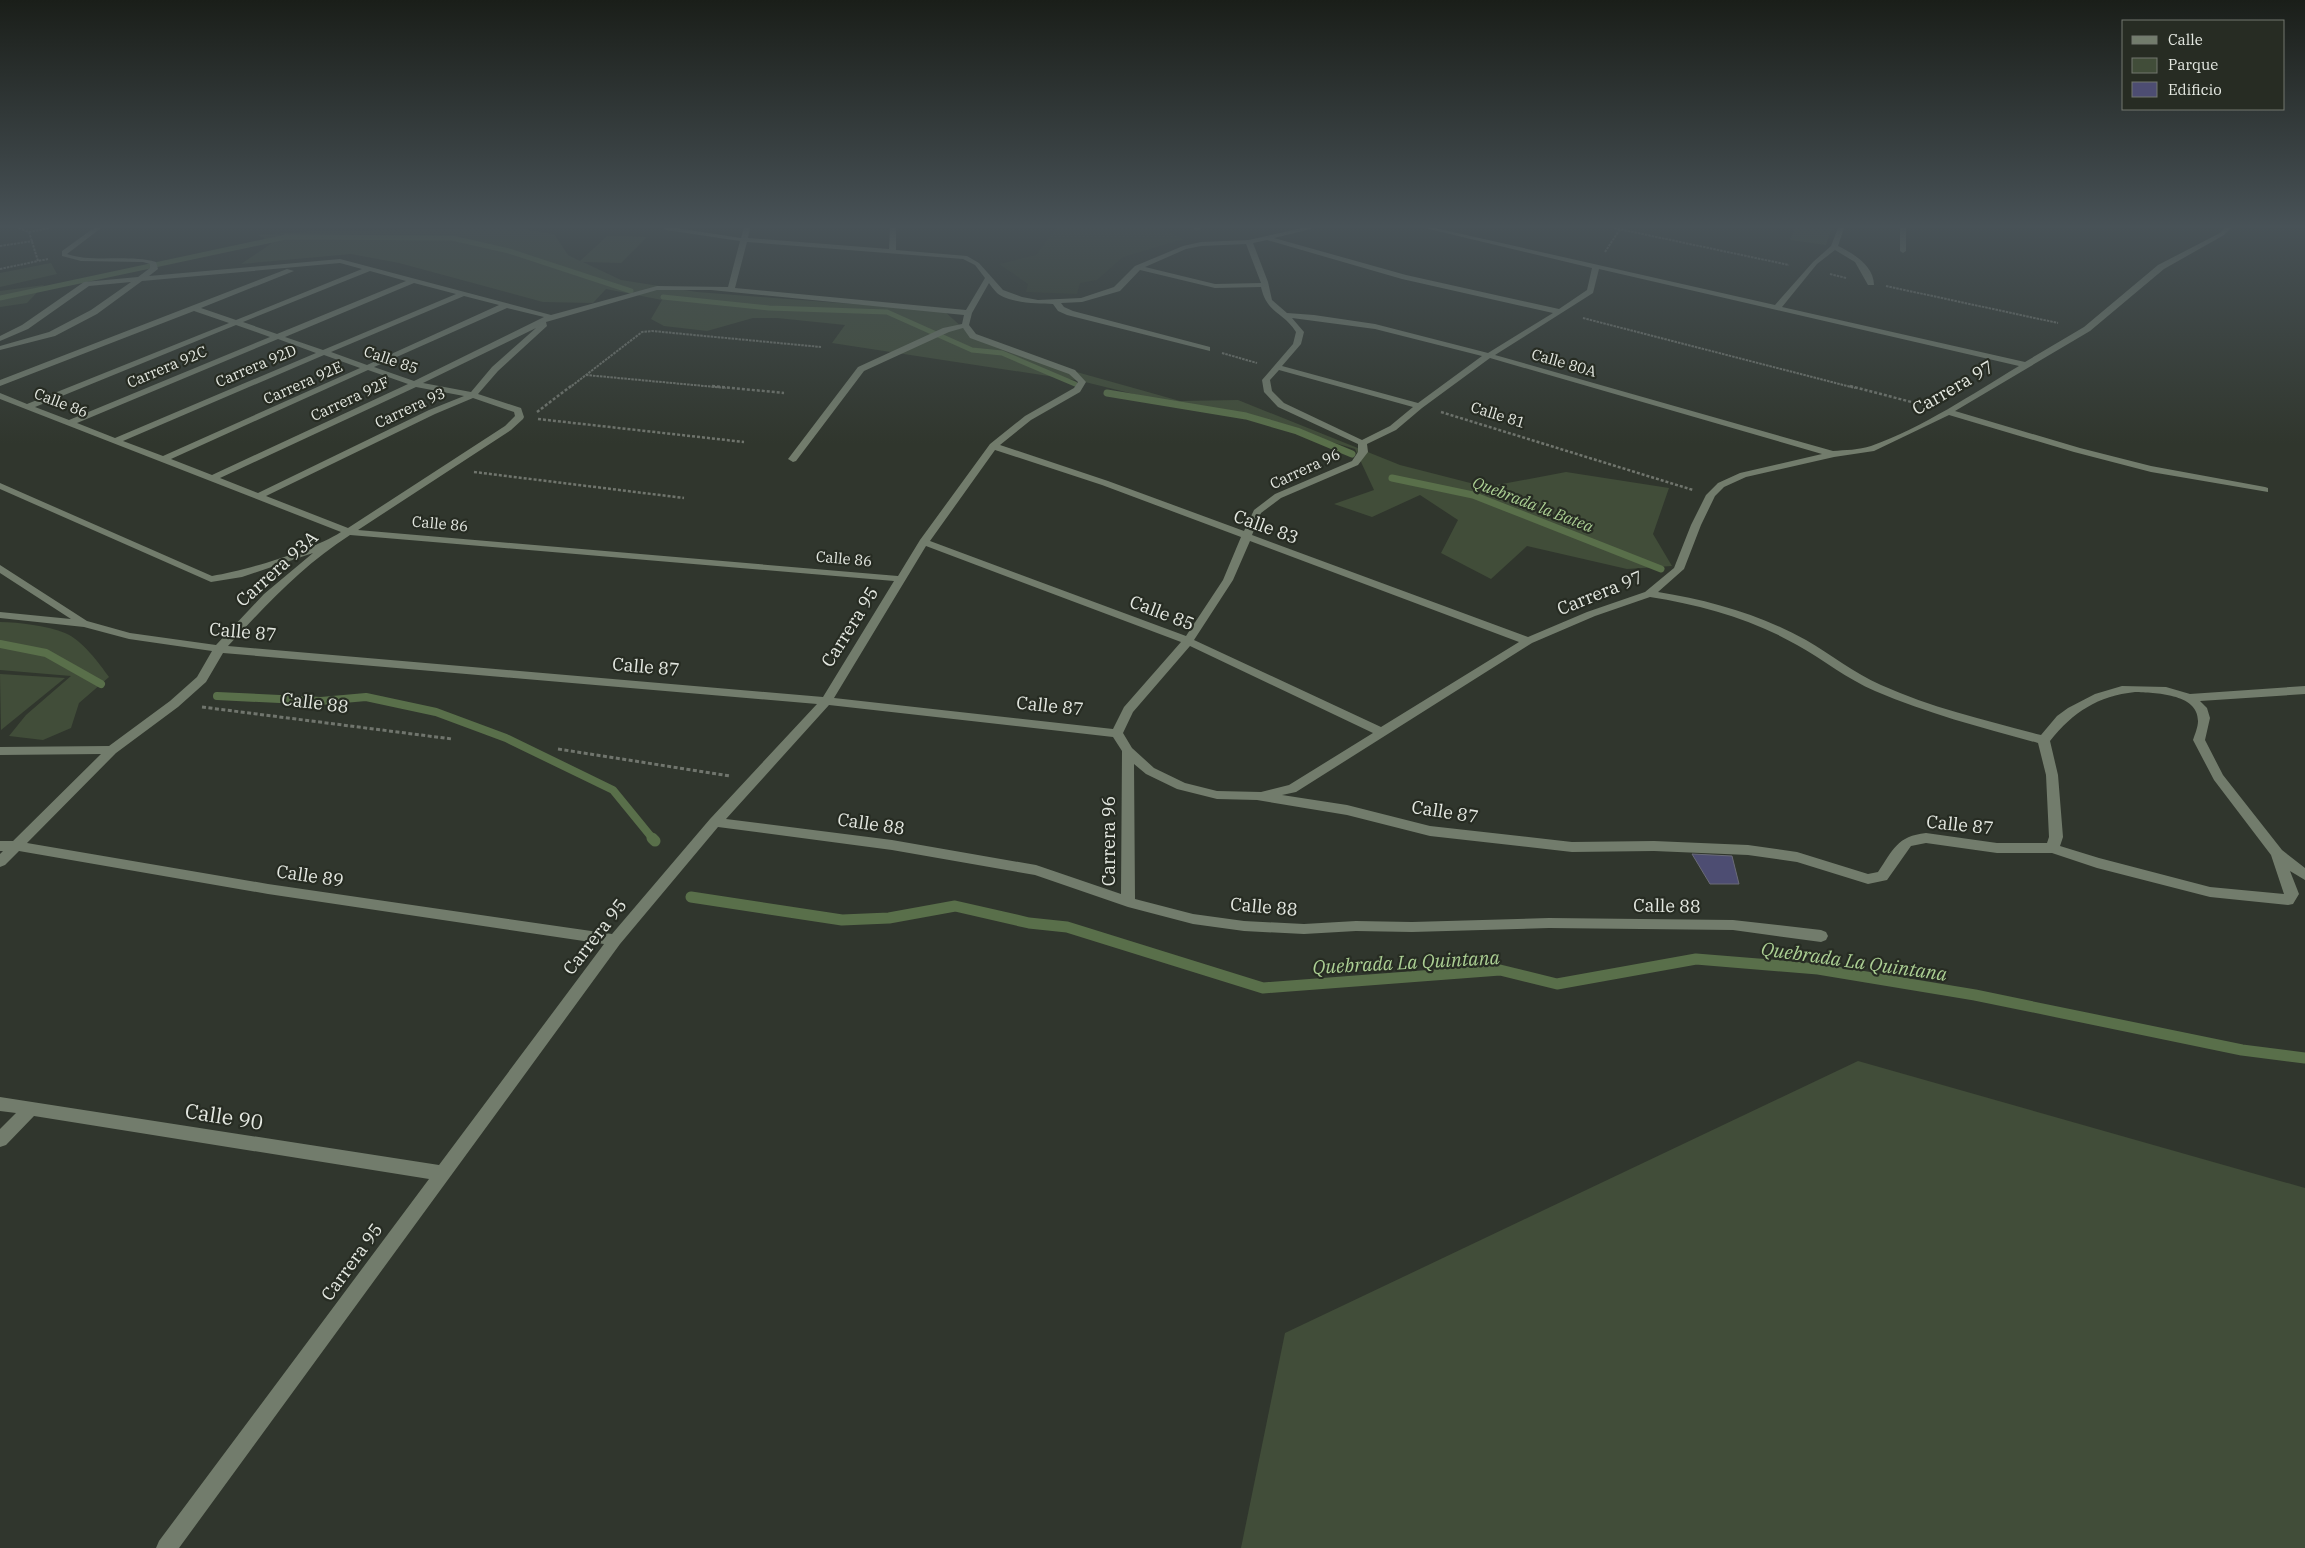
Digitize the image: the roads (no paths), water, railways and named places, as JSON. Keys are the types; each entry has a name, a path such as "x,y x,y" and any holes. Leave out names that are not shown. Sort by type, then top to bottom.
{"street":[{"path":"0,339 26,327 64,300"},
{"path":"0,348 52,334 94,312 110,300"},
{"path":"0,383 214,300"},
{"path":"29,406 291,300"},
{"name":"Carrera 92C","path":"71,422 365,300"},
{"name":"Carrera 92D","path":"117,440 447,300"},
{"path":"487,300 551,317"},
{"name":"Carrera 92F","path":"213,478 415,384 551,317 581,306 605,300"},
{"name":"Carrera 92F","path":"831,300 968,313"},
{"path":"793,459 861,369 946,330 965,325 968,313 975,300"},
{"path":"1035,300 1056,302 1079,300"},
{"path":"1268,300 1295,324 1300,332 1300,338 1266,380 1268,392 1281,405 1362,443"},
{"path":"1508,300 1560,312"},
{"name":"Carrera 96","path":"1117,732 1128,710 1188,641 1228,580 1257,512 1278,496 1355,463 1363,452 1362,443 1393,428 1419,406 1488,356 1577,300"},
{"path":"1744,300 2026,365"},
{"path":"1778,308 1784,300"},
{"name":"Carrera 97","path":"1257,796 1292,789 1528,640 1590,614 1649,594 1679,570 1696,525 1711,495 1721,485 1743,475 1834,454 1871,449 1897,438 1948,412 2086,329 2121,300"},
{"path":"1056,302 1062,309 1070,313 1207,350"},
{"name":"Carrera 92E","path":"164,459 506,305"},
{"name":"Calle 85","path":"194,308 415,384 473,395 518,410 524,417"},
{"name":"Calle 80A","path":"1284,315 1315,315 1372,326 1488,356 1834,454"},
{"name":"Carrera 93","path":"259,496 432,412 473,395 495,369 532,337 551,317"},
{"name":"Carrera 95","path":"166,1548 441,1173 615,940 715,822 826,701 924,542 993,446 1028,418 1077,390 1082,382 1072,372 973,336 965,325"},
{"path":"1276,368 1419,406"},
{"name":"Calle 86","path":"3,398 71,422 350,532 902,578"},
{"path":"1948,412 2077,450 2150,469 2265,490"},
{"name":"Carrera 93A","path":"0,862 112,750 174,704 202,679 219,649 268,596 328,545 524,417"},
{"name":"Calle 83","path":"993,446 1105,483 1528,640"},
{"path":"0,486 211,579 238,576 328,545"},
{"name":"Calle 85","path":"924,542 1188,641 1381,732"},
{"path":"0,568 84,624"},
{"path":"1649,594 1686,599 1726,611 1795,639 1857,678 1891,694 1972,720 2044,740"},
{"name":"Calle 87","path":"0,615 84,624 129,636 219,649 826,701 1117,732 1128,751 1150,771 1181,786 1218,795 1257,796 1347,810 1430,831 1572,847 1654,846 1748,850 1787,856 1868,879 1882,876 1906,843 1915,839 1926,838 1997,848 2052,848 2210,892 2285,900 2291,899 2292,894 2277,853"},
{"path":"2044,740 2062,718 2113,692 2142,688 2170,691 2188,698 2200,706 2204,717 2199,740 2218,777 2277,853 2305,875"},
{"path":"2188,698 2305,690"},
{"path":"2044,740 2052,775 2056,837 2052,848"},
{"path":"0,751 112,750"},
{"name":"Carrera 96","path":"1128,751 1128,902"},
{"name":"Calle 88","path":"715,822 892,845 1036,870 1128,902 1192,919 1244,926 1304,929 1356,926 1421,927 1549,923 1733,925 1821,936"},
{"name":"Calle 89","path":"0,846 17,846 268,889 615,940"},
{"name":"Calle 90","path":"0,1104 441,1173"},
{"path":"0,1140 32,1108"}],"waterway":[{"name":"Quebrada la Batea","path":"694,300 769,308 887,312 972,350 1002,353 1075,384"},
{"name":"Quebrada la Batea","path":"1107,393 1246,416 1297,431 1352,454"},
{"name":"Quebrada la Batea","path":"1392,478 1473,495 1661,569"},
{"path":"0,644 46,653 101,684"},
{"name":"Quebrada La Quintana","path":"217,696 321,701 366,697 436,712 506,738 613,790 653,839"},
{"name":"Quebrada La Quintana","path":"691,897 842,920 889,918 955,906 1029,923 1067,927 1263,988 1500,970 1557,984 1696,959 1818,969 1975,995 2242,1050 2305,1058"}]}
